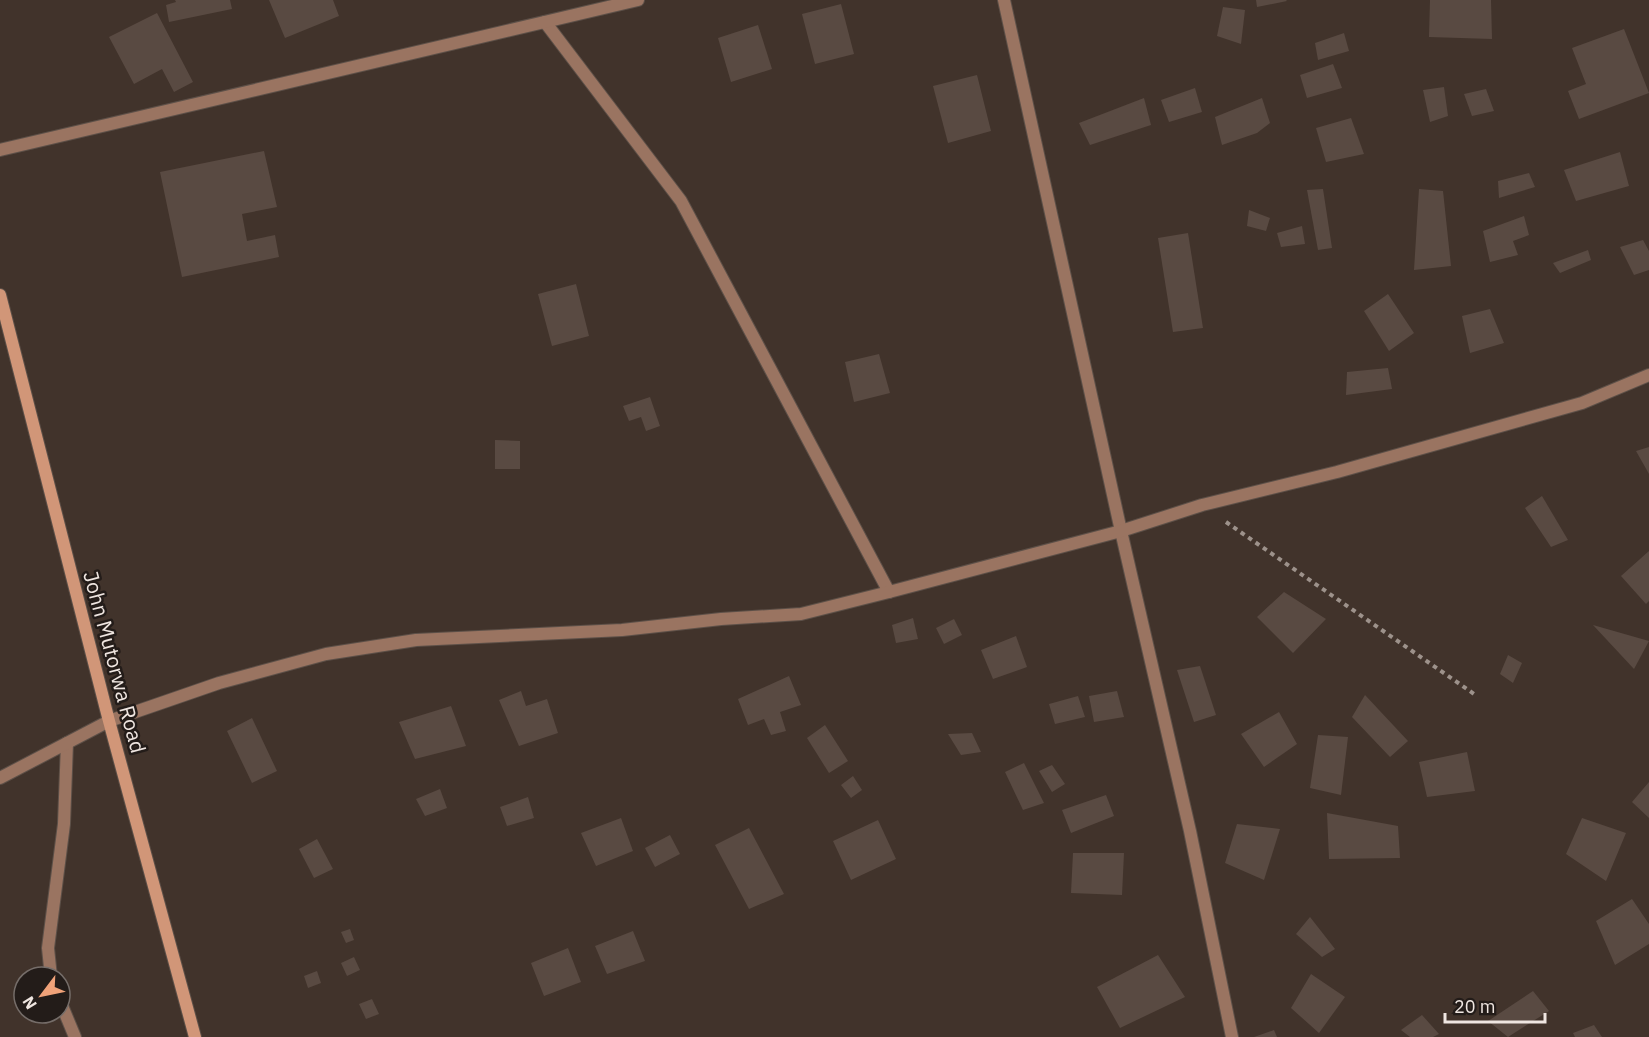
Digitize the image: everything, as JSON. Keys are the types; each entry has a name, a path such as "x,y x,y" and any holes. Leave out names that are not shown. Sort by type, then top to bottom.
{"street":[{"path":"0,150 638,0"},
{"path":"1004,0 1121,531 1190,831 1232,1037"},
{"path":"545,22 681,201 889,592"},
{"name":"John Mutorwa Road","path":"0,295 109,721 195,1037"},
{"path":"0,778 109,721 219,683 326,654 416,640 622,630 801,614 1121,531 1202,505 1337,472 1582,403 1649,375"},
{"path":"50,965 48,948 56,902 64,824 67,743"}],"path":[{"path":"1202,505 1477,696"}],"building":[{"path":"175,0 230,0 232,9 169,22 166,5 176,2"},
{"path":"269,0 333,0 339,16 285,38"},
{"path":"1256,0 1286,0 1287,1 1257,7"},
{"path":"1430,0 1491,0 1492,39 1429,37"},
{"path":"841,4 854,54 815,64 802,14"},
{"path":"1223,7 1245,10 1241,44 1217,36"},
{"path":"157,13 193,82 174,92 162,69 134,84 109,37"},
{"path":"758,25 772,69 731,82 718,38"},
{"path":"1624,29 1649,93 1579,119 1568,91 1586,84 1572,48"},
{"path":"1344,33 1349,51 1318,60 1315,43"},
{"path":"1333,64 1342,88 1307,98 1300,75"},
{"path":"977,75 991,131 948,143 933,86"},
{"path":"1444,87 1448,116 1430,122 1423,90"},
{"path":"1195,88 1202,112 1169,122 1161,100"},
{"path":"1486,89 1494,111 1472,116 1464,94"},
{"path":"1144,98 1151,125 1090,145 1079,123"},
{"path":"1262,98 1270,123 1257,133 1222,145 1215,117"},
{"path":"1351,118 1364,154 1326,162 1316,128"},
{"path":"264,151 277,207 242,214 247,241 275,235 279,257 182,277 160,172"},
{"path":"1620,152 1629,186 1576,201 1564,170"},
{"path":"1529,173 1535,187 1499,198 1498,181"},
{"path":"1323,189 1332,248 1318,250 1307,190"},
{"path":"1419,189 1443,191 1451,266 1414,270"},
{"path":"1249,210 1270,218 1266,231 1247,226"},
{"path":"1524,216 1529,235 1513,241 1518,255 1490,262 1483,231"},
{"path":"1302,226 1305,244 1281,247 1277,233"},
{"path":"1188,233 1203,328 1173,332 1158,238"},
{"path":"1643,240 1649,251 1649,270 1634,275 1620,247"},
{"path":"1588,250 1591,260 1560,273 1553,263"},
{"path":"576,284 589,336 552,346 538,294"},
{"path":"1388,294 1414,333 1389,351 1364,311"},
{"path":"1490,309 1504,343 1470,353 1462,316"},
{"path":"879,354 890,393 854,402 845,362"},
{"path":"1388,368 1392,389 1346,395 1347,372"},
{"path":"650,397 660,426 646,431 641,417 629,421 623,406"},
{"path":"495,440 520,441 520,469 495,469"},
{"path":"1649,447 1649,474 1636,451"},
{"path":"1542,496 1568,540 1551,547 1525,508"},
{"path":"1649,551 1649,601 1646,604 1621,576"},
{"path":"1284,592 1326,619 1293,653 1257,617"},
{"path":"913,618 918,639 896,643 892,625"},
{"path":"954,619 962,635 944,644 936,628"},
{"path":"1593,625 1649,641 1634,669"},
{"path":"1016,636 1027,667 993,679 981,650"},
{"path":"1508,655 1522,663 1513,683 1500,674"},
{"path":"1200,666 1216,715 1194,722 1177,670"},
{"path":"789,676 801,705 780,712 786,731 771,735 764,719 748,725 738,699"},
{"path":"521,691 526,706 547,699 558,733 519,746 499,700"},
{"path":"1117,691 1124,717 1094,722 1089,696"},
{"path":"1365,695 1408,741 1390,757 1352,717"},
{"path":"1078,696 1085,717 1055,724 1049,704"},
{"path":"451,706 466,746 415,759 399,722"},
{"path":"1279,712 1297,744 1264,767 1241,734"},
{"path":"252,718 277,771 252,783 227,731"},
{"path":"825,725 848,761 829,773 807,738"},
{"path":"972,733 981,752 961,755 948,734"},
{"path":"1318,735 1348,737 1341,795 1310,788"},
{"path":"1467,752 1475,791 1427,797 1419,762"},
{"path":"1024,763 1044,803 1023,810 1005,772"},
{"path":"1052,765 1065,784 1052,792 1039,771"},
{"path":"853,776 862,790 851,798 841,785"},
{"path":"1649,782 1649,818 1632,802"},
{"path":"440,789 447,808 425,816 416,799"},
{"path":"1106,795 1114,816 1071,833 1062,810"},
{"path":"528,797 534,818 507,826 500,807"},
{"path":"1327,813 1398,826 1400,858 1329,859"},
{"path":"621,818 633,851 596,866 581,833"},
{"path":"1582,818 1626,833 1606,881 1566,854"},
{"path":"878,820 896,859 851,880 833,841"},
{"path":"1237,824 1280,829 1264,880 1225,863"},
{"path":"749,828 784,894 749,909 715,845"},
{"path":"670,835 680,854 655,867 645,848"},
{"path":"317,839 333,869 314,878 299,849"},
{"path":"1073,853 1124,853 1122,895 1071,893"},
{"path":"1632,899 1649,924 1649,944 1615,965 1596,921"},
{"path":"1310,917 1335,949 1322,957 1296,934"},
{"path":"350,929 354,940 346,943 341,932"},
{"path":"633,931 645,961 607,974 595,946"},
{"path":"568,948 581,982 544,996 531,963"},
{"path":"1158,955 1185,997 1120,1028 1097,987"},
{"path":"354,957 360,970 347,976 341,963"},
{"path":"317,971 321,983 308,988 304,976"},
{"path":"1311,974 1345,997 1319,1033 1291,1008"},
{"path":"1533,991 1549,1011 1508,1037 1488,1021"},
{"path":"372,999 379,1014 366,1019 359,1004"},
{"path":"1422,1015 1439,1034 1433,1037 1410,1037 1401,1030"},
{"path":"1594,1025 1602,1037 1575,1037 1573,1033"},
{"path":"1274,1030 1277,1037 1254,1037"}]}
